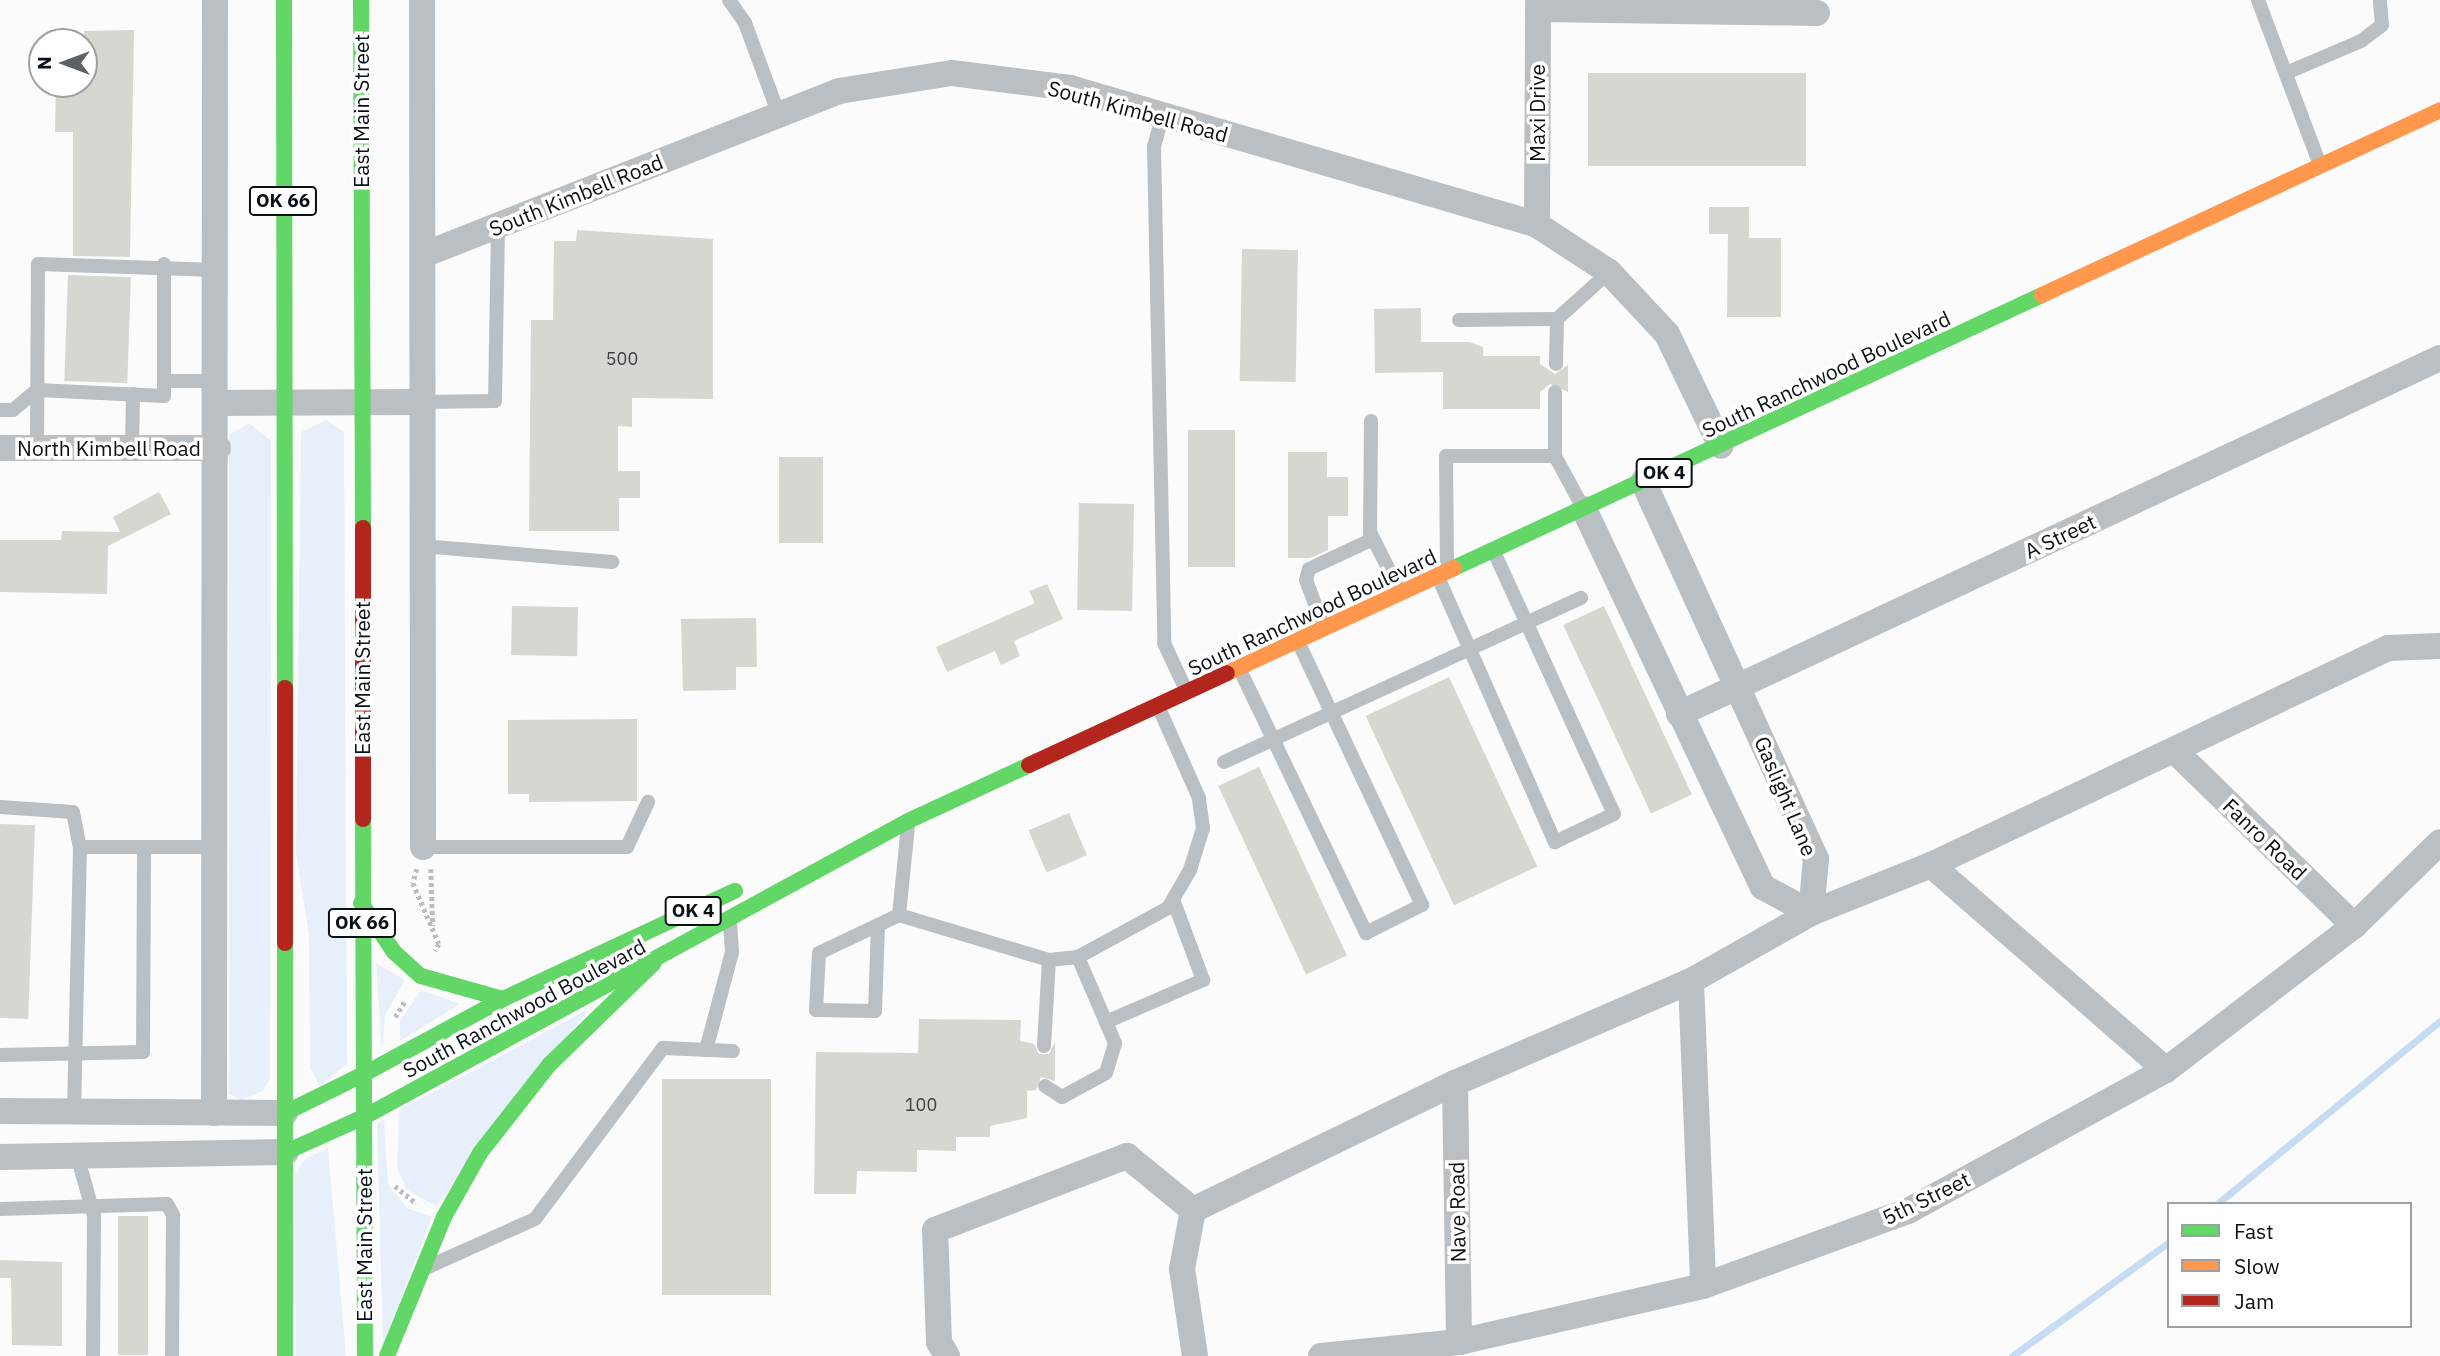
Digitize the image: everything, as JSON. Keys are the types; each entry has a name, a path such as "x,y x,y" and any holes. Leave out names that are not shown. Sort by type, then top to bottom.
{"main road":[{"name":"OK 66","path":"284,0 282,403 285,1113"},
{"name":"East Main Street","path":"361,0 361,903 365,1356"},
{"name":"South Ranchwood Boulevard","path":"286,1152 364,1117 654,963 908,821 2440,110"},
{"name":"South Ranchwood Boulevard","path":"364,1074 503,999 756,882 887,832"},
{"path":"361,903 394,952 421,976 503,999"},
{"name":"OK 4","path":"387,1356 444,1217 514,1105 654,963"},
{"name":"OK 4","path":"285,1113 364,1074"},
{"path":"285,1113 285,1356"}],"street":[{"path":"214,1113 218,448 215,0"},
{"path":"422,0 423,848"},
{"path":"1538,4 1816,13"},
{"name":"Maxi Drive","path":"1537,225 1538,4"},
{"name":"South Kimbell Road","path":"423,255 839,91 952,73 1070,88 1537,225 1609,272 1667,334 1721,446"},
{"name":"A Street","path":"1679,714 2440,358"},
{"path":"216,392 282,403 421,402"},
{"name":"North Kimbell Road","path":"0,448 218,448"},
{"name":"Gaslight Lane","path":"1643,482 1816,859 1811,913"},
{"path":"1584,509 1763,887 1811,913"},
{"path":"1193,1210 1455,1083 1691,981 1811,913 1931,864 2176,752 2388,648 2440,646"},
{"name":"Fanro Road","path":"2176,752 2354,926"},
{"name":"5th Street","path":"1321,1356 1459,1342 1703,1286 1908,1211 2166,1070 2354,926 2440,842"},
{"path":"1931,864 2166,1070"},
{"path":"1691,981 1703,1286"},
{"name":"Nave Road","path":"1455,1083 1459,1342"},
{"path":"0,1111 285,1113"},
{"path":"74,1112 77,1155"},
{"path":"0,1157 286,1152"},
{"path":"947,1356 939,1342 935,1230 1127,1156 1193,1210"},
{"path":"1193,1210 1182,1269 1195,1356"}],"lane":[{"path":"729,0 745,23 779,115"},
{"path":"2258,0 2320,166"},
{"path":"2286,73 2361,41 2382,25 2380,0"},
{"path":"1163,116 1154,146 1164,643 1188,693"},
{"path":"421,402 495,401 498,226"},
{"path":"37,448 38,264 164,264 217,270"},
{"path":"0,410 13,410 37,390 164,396 164,264"},
{"path":"1459,320 1557,319 1609,272"},
{"path":"1556,364 1557,319"},
{"path":"164,382 216,392"},
{"path":"1555,392 1555,456 1584,509"},
{"path":"132,448 134,394"},
{"path":"1371,421 1373,539 1401,594"},
{"path":"1494,551 1614,814 1555,842 1471,653 1443,575 1446,456 1555,456"},
{"path":"1324,629 1308,588 1309,569 1373,539"},
{"path":"422,546 612,562"},
{"path":"1224,762 1471,653 1581,598"},
{"path":"1239,669 1366,933 1422,905 1298,642"},
{"path":"878,926 875,1011 816,1010 815,959 878,926 899,915 1049,960 1078,957 1174,902 1203,828 1199,799 1158,706"},
{"path":"423,848 627,847 648,802"},
{"path":"0,807 73,812 80,847 72,1055 74,1112"},
{"path":"899,915 908,821"},
{"path":"80,847 215,847"},
{"path":"0,1055 143,1052 144,847"},
{"path":"1106,1022 1203,980 1174,902"},
{"path":"706,1050 732,952 730,920"},
{"path":"1045,1086 1062,1097 1106,1073 1115,1043 1078,957"},
{"path":"1044,1046 1049,960"},
{"path":"423,1268 535,1219 663,1048 733,1051"},
{"path":"77,1155 86,1201 94,1216 93,1356"},
{"path":"0,1209 86,1201 153,1199 170,1207 172,1356"}],"path":[{"path":"390,1059 394,1017 439,944 413,883 423,848"},
{"path":"423,848 434,879 433,930"},
{"path":"393,1179 408,1200 444,1217"}],"shaded area":[{"path":"326,420 344,432 347,1064 320,1086 310,1068 309,935 296,853 301,432"},
{"path":"249,423 271,441 270,1079 263,1091 241,1100 229,1094 229,435"},
{"path":"376,963 405,980 385,1015 382,1054"},
{"path":"421,990 460,1004 400,1041 400,1021"},
{"path":"589,1009 436,1206 407,1190 397,1168 399,1110"},
{"path":"384,1119 388,1184 407,1208 432,1217 383,1345 377,1124"},
{"path":"328,1148 346,1356 296,1356 295,1175 305,1159"}],"building":[{"path":"134,30 130,257 73,256 73,132 55,132 56,98 98,98 98,31"},
{"path":"1588,73 1806,73 1806,166 1588,166"},
{"path":"1709,207 1749,207 1749,238 1781,238 1781,317 1727,317 1728,234 1709,234"},
{"path":"577,230 713,239 713,399 632,398 632,427 618,426 618,471 640,471 640,498 619,498 619,531 529,531 531,320 553,320 554,241 576,241"},
{"path":"1242,249 1298,250 1296,382 1240,381"},
{"path":"68,275 131,277 127,383 64,381"},
{"path":"1421,308 1421,342 1469,342 1483,347 1483,356 1540,356 1540,364 1555,374 1568,365 1568,392 1550,384 1540,392 1540,409 1443,409 1443,372 1375,373 1374,309"},
{"path":"1188,430 1235,430 1235,567 1188,567"},
{"path":"1288,452 1327,452 1327,477 1348,477 1348,516 1328,516 1328,550 1310,558 1288,558"},
{"path":"779,457 823,457 823,543 779,543"},
{"path":"159,492 171,514 108,546 107,594 0,592 0,540 61,540 62,531 120,532 113,517"},
{"path":"1079,503 1134,504 1132,611 1077,610"},
{"path":"1047,584 1063,619 1014,641 1020,656 1001,665 995,651 947,672 936,647 1035,603 1029,591"},
{"path":"512,606 578,607 577,656 511,655"},
{"path":"1604,606 1692,795 1651,814 1563,625"},
{"path":"756,618 757,667 736,667 736,690 683,691 681,619"},
{"path":"1449,677 1537,866 1454,905 1366,716"},
{"path":"637,719 637,801 529,802 529,794 508,794 508,720"},
{"path":"1259,767 1347,956 1306,975 1218,786"},
{"path":"1069,813 1087,855 1046,873 1028,830"},
{"path":"0,824 35,825 28,1019 0,1018"},
{"path":"919,1019 1021,1020 1020,1041 1034,1044 1039,1054 1049,1054 1055,1042 1055,1081 1041,1077 1036,1090 1027,1091 1027,1118 990,1126 990,1137 956,1137 956,1151 917,1150 917,1172 857,1171 856,1194 814,1194 816,1052 918,1053"},
{"path":"662,1079 771,1079 771,1295 662,1295"},
{"path":"118,1216 148,1216 148,1355 118,1355"},
{"path":"0,1260 62,1262 62,1346 12,1345 11,1278 0,1278"}],"waterway":[{"path":"2219,1202 2440,1021"},
{"path":"2012,1356 2167,1243"}],"traffic: fast":[{"path":"284,0 285,688"},
{"path":"361,0 363,528"},
{"path":"1454,568 2042,295"},
{"path":"364,1117 908,821 1029,765"},
{"path":"363,819 365,1356"},
{"path":"364,1074 503,999 735,891"},
{"path":"361,903 394,952 421,976 503,999"},
{"path":"285,943 285,1356"},
{"path":"387,1356 444,1217 480,1153 549,1065 654,963"},
{"path":"285,1113 364,1074"},
{"path":"286,1152 364,1117"}],"traffic: slow":[{"path":"2042,295 2440,110"},
{"path":"1227,673 1454,568"}],"traffic: jam":[{"path":"363,528 363,819"},
{"path":"1029,765 1227,673"},
{"path":"285,688 285,943"}]}
